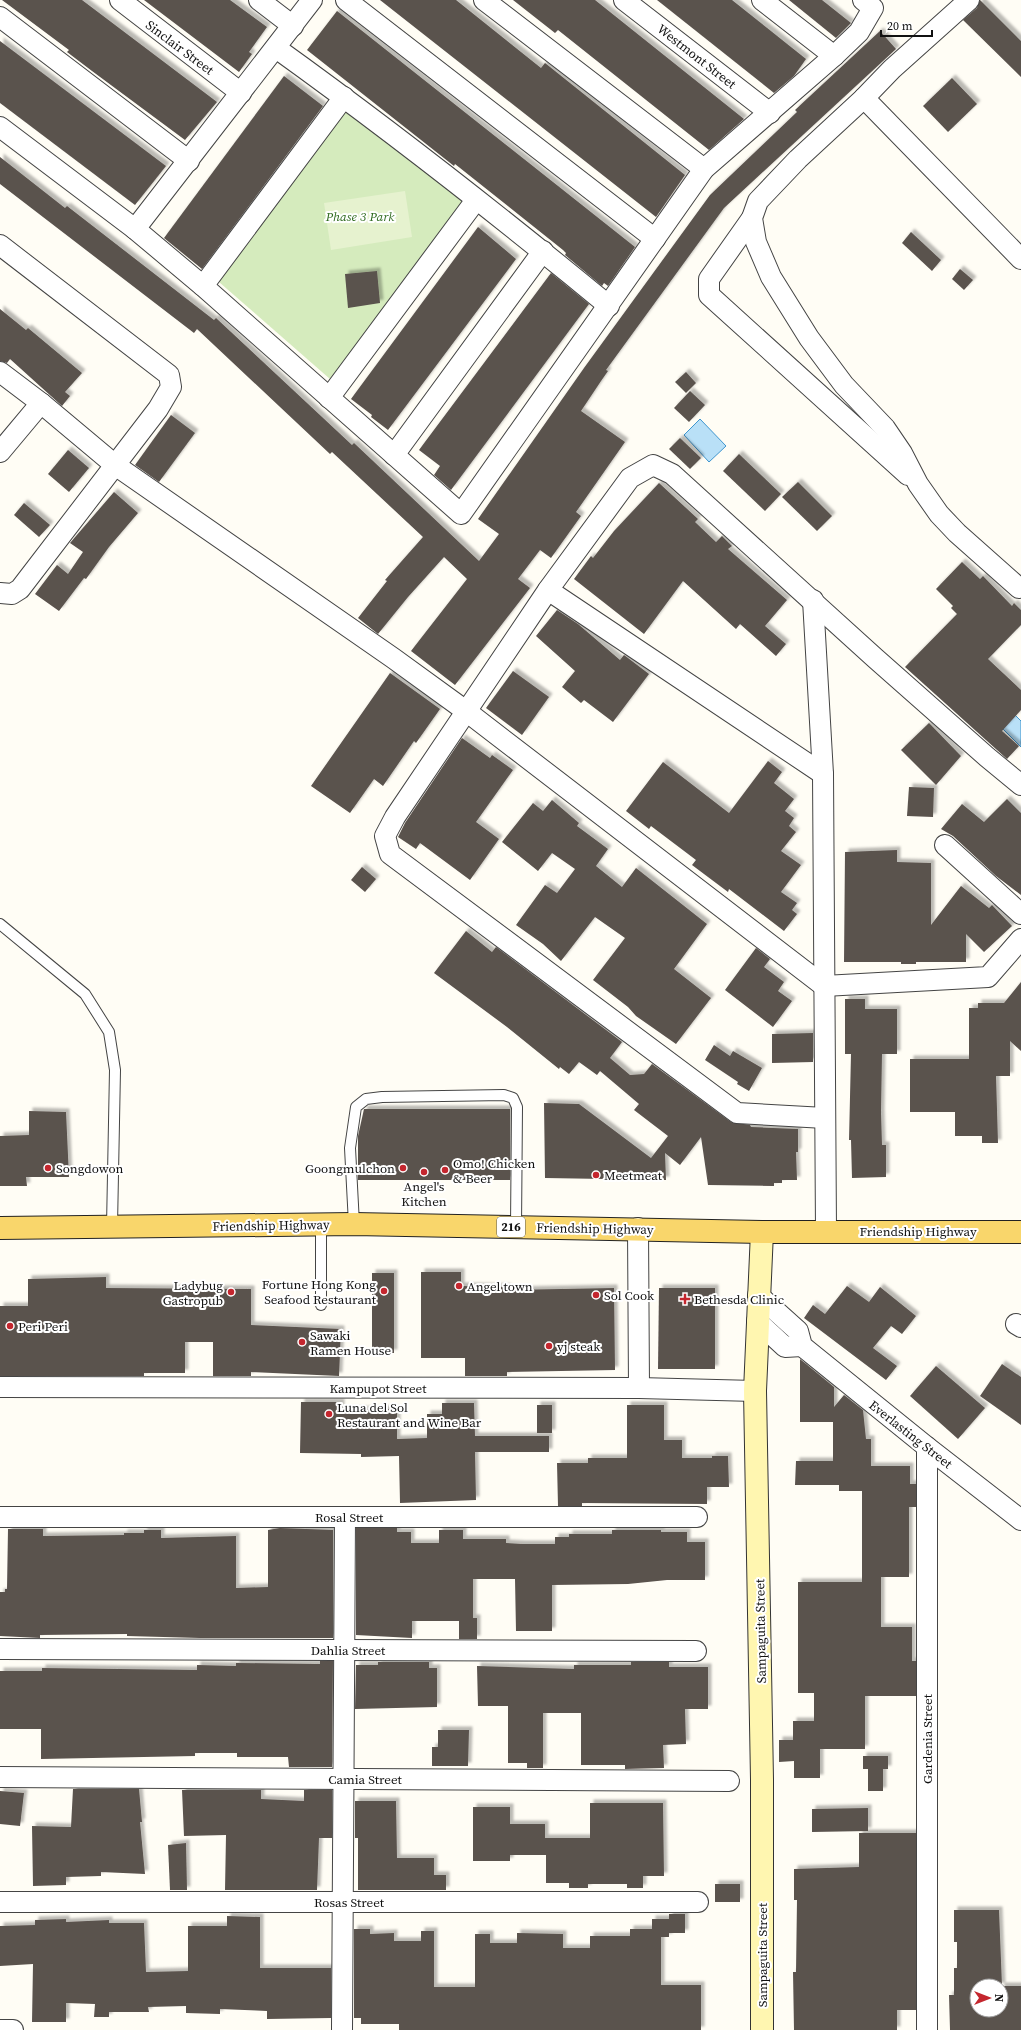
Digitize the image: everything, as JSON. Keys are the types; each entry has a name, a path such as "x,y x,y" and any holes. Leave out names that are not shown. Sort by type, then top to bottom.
{"main road":[{"name":"Friendship Highway","path":"0,1228 354,1224 638,1228 762,1232 826,1230 1021,1232"},
{"name":"Sampaguita Street","path":"762,1232 758,1295 755,1391 762,1779 762,2030"}],"street":[{"name":"Sinclair Street","path":"120,0 241,93"},
{"path":"259,0 292,26"},
{"path":"135,229 312,0"},
{"path":"346,0 655,239"},
{"path":"484,0 704,169"},
{"name":"Westmont Street","path":"624,0 770,113"},
{"path":"762,0 834,56"},
{"path":"918,484 709,295 708,279 752,218 758,201 798,159 864,98 892,69 968,0"},
{"path":"0,127 135,229 203,286 461,514 609,306 704,169 770,113 859,32 868,4"},
{"path":"0,17 189,161"},
{"path":"276,48 344,97 542,251 609,306"},
{"path":"203,286 344,97"},
{"path":"864,98 1021,259"},
{"path":"329,398 476,200"},
{"path":"752,218 756,242 771,277 787,305 844,385 885,428 902,453 918,484 939,514 957,533 1020,588"},
{"path":"0,245 168,375 171,387 115,465 20,589 12,594 0,593"},
{"path":"394,456 542,251"},
{"path":"0,372 41,403 115,465 393,658 466,711 824,986 988,977 1021,939"},
{"path":"0,452 41,403"},
{"path":"825,1118 737,1113 390,854 385,836 395,817 548,590 630,478 653,465 672,474 969,742 1021,785"},
{"path":"548,590 823,774"},
{"path":"813,600 823,774 826,1230"},
{"path":"945,846 1021,914"},
{"path":"638,1228 639,1388"},
{"name":"Everlasting Street","path":"758,1295 798,1331 802,1346 927,1447 1021,1520"},
{"path":"757,1321 785,1346 802,1346"},
{"name":"Kampupot Street","path":"0,1388 639,1388 755,1391"},
{"name":"Gardenia Street","path":"927,1447 927,2030"},
{"name":"Rosal Street","path":"0,1517 697,1517"},
{"path":"342,2030 345,1517"},
{"name":"Dahlia Street","path":"0,1648 696,1651"},
{"name":"Camia Street","path":"0,1777 730,1781"},
{"name":"Rosas Street","path":"0,1902 698,1902"},
{"path":"0,2030 13,2030"}],"lane":[{"path":"0,924 85,994 109,1032 115,1070 112,1226"},
{"path":"354,1224 350,1148 356,1107 366,1099 382,1097 504,1095 513,1098 517,1107 516,1227"},
{"path":"321,1305 322,1224"}],"green space":[{"name":"Phase 3 Park","path":"348,106 465,202 330,379 219,282"},
{"path":"405,191 412,237 331,250 324,203"}],"water":[{"path":"700,419 726,446 709,462 684,435"},
{"path":"1015,715 1021,721 1021,747 1002,728"}],"building":[{"path":"2,0 82,0 217,102 185,140 67,52 69,50"},
{"path":"144,0 230,0 267,27 249,52 252,54 239,72"},
{"path":"380,0 456,0 541,68 545,63 685,175 656,217"},
{"path":"513,0 595,0 744,119 709,150 558,30 555,33"},
{"path":"657,0 732,0 806,59 794,76 774,93"},
{"path":"789,0 822,0 851,23 836,38"},
{"path":"980,0 1021,41 1021,77 963,20 977,8"},
{"path":"337,11 635,247 608,286 604,283 602,286 565,255 566,253 563,250 455,164 454,166 307,50"},
{"path":"880,31 896,49 724,208 606,370 608,371 581,411 625,442 576,512 581,516 551,558 540,550 518,579 530,588 455,685 411,651 467,579 444,557 408,597 378,634 358,618 387,581 385,580 423,537 332,452 330,454 197,329 194,333 0,184 0,157 65,208 67,206 214,320 216,318 352,445 354,443 479,561 499,534 478,519 584,368 710,195 797,112 795,110"},
{"path":"0,41 166,166 135,205 0,103"},
{"path":"284,76 323,106 202,269 164,238"},
{"path":"952,78 977,104 948,132 923,106"},
{"path":"478,227 516,259 388,430 371,417 372,415 351,399"},
{"path":"911,232 941,260 932,271 902,243"},
{"path":"960,269 973,280 964,290 952,279"},
{"path":"377,271 380,303 348,308 345,274"},
{"path":"551,273 589,304 451,490 434,475 440,466 419,450"},
{"path":"0,309 26,330 28,328 82,373 65,392 70,396 62,406 10,359 7,363 0,361"},
{"path":"686,372 696,383 686,393 675,382"},
{"path":"690,391 705,405 689,422 674,408"},
{"path":"171,415 195,433 159,482 135,465"},
{"path":"680,438 701,458 690,469 669,449"},
{"path":"68,450 89,468 69,492 48,474"},
{"path":"739,454 781,494 765,511 723,471"},
{"path":"798,482 832,516 817,531 782,497"},
{"path":"659,483 698,519 695,522 716,542 722,536 732,546 728,549 787,600 765,626 786,644 776,656 740,624 736,629 683,581 644,634 574,579 591,556 593,558 614,531"},
{"path":"114,492 138,513 109,547 86,579 84,578 59,611 35,594 57,565 68,574 83,552 70,543"},
{"path":"24,503 50,525 39,537 14,515"},
{"path":"962,562 980,579 983,576 1012,606 1014,603 1021,610 1021,625 988,659 1021,690 1021,710 1002,731 1019,746 1007,759 905,667 957,614 951,608 953,606 936,589"},
{"path":"557,610 578,624 620,660 624,655 649,674 613,722 584,700 581,703 562,687 575,671 536,636"},
{"path":"513,671 549,697 522,735 486,708"},
{"path":"390,673 440,709 416,743 414,741 383,786 374,779 350,813 311,786"},
{"path":"929,723 961,756 936,785 901,750"},
{"path":"462,738 490,758 492,755 513,770 476,822 499,839 470,880 420,843 416,849 398,837 405,823"},
{"path":"768,761 782,772 774,783 794,799 785,811 794,818 789,826 796,832 781,851 801,865 781,892 797,903 792,910 797,914 784,931 729,889 728,892 692,865 696,860 651,826 649,829 626,811 663,762 729,813"},
{"path":"909,787 934,788 933,817 907,816"},
{"path":"1007,799 1021,813 1021,895 996,876 953,836 941,829 962,804 984,822"},
{"path":"552,800 579,823 577,826 608,849 596,866 622,887 636,868 707,924 674,969 711,998 676,1044 636,1016 628,1007 593,980 625,938 595,917 561,961 543,944 516,925 545,885 557,893 575,869 552,853 538,871 502,842 533,803 543,811"},
{"path":"897,850 897,862 931,863 931,925 961,886 989,908 992,905 1012,926 984,952 966,934 966,962 916,962 916,964 901,964 901,962 844,962 845,852"},
{"path":"362,867 376,879 365,892 351,880"},
{"path":"466,931 492,952 496,947 622,1042 610,1058 630,1075 644,1074 652,1064 731,1122 750,1125 751,1127 798,1129 798,1152 796,1152 797,1180 782,1180 782,1183 774,1183 774,1186 708,1185 701,1137 680,1165 665,1153 666,1180 545,1178 544,1103 579,1104 651,1158 668,1136 634,1110 639,1104 600,1071 597,1075 579,1062 569,1074 560,1067 559,1069 507,1027 434,973"},
{"path":"756,948 770,959 764,967 784,982 778,991 792,1001 773,1027 725,990"},
{"path":"1021,982 1021,1051 1010,1041 1010,1076 996,1076 998,1143 982,1143 982,1136 955,1136 955,1112 910,1112 910,1059 969,1059 969,1008 978,1008 978,1003 1004,1003"},
{"path":"845,999 865,999 865,1009 897,1009 897,1054 882,1054 882,1145 886,1145 886,1177 852,1178 851,1140 849,1140 851,1054 845,1054"},
{"path":"813,1033 813,1062 772,1063 772,1034"},
{"path":"714,1045 730,1056 733,1051 762,1068 749,1091 705,1060"},
{"path":"364,1109 510,1109 510,1180 358,1180 358,1136"},
{"path":"29,1111 66,1112 69,1177 26,1177 27,1186 0,1186 0,1136 29,1135"},
{"path":"421,1272 461,1272 461,1286 508,1287 508,1290 614,1288 615,1370 507,1372 507,1376 465,1376 465,1358 421,1358"},
{"path":"372,1273 394,1273 394,1353 372,1353"},
{"path":"106,1277 106,1288 251,1289 251,1325 341,1329 339,1376 251,1372 251,1376 213,1376 213,1342 185,1342 185,1373 144,1373 144,1376 0,1376 0,1306 28,1306 28,1279"},
{"path":"847,1286 869,1302 880,1287 916,1316 902,1334 891,1326 873,1348 897,1366 886,1380 804,1318 813,1305 825,1314"},
{"path":"659,1288 715,1288 715,1369 658,1369"},
{"path":"800,1359 834,1387 834,1407 844,1395 863,1410 866,1439 871,1439 871,1466 910,1466 910,1484 916,1484 916,1507 909,1507 909,1577 881,1577 881,1627 912,1627 912,1661 916,1661 916,1696 865,1696 865,1749 820,1749 820,1778 794,1778 794,1761 779,1762 779,1740 793,1740 793,1721 814,1721 814,1693 798,1693 798,1582 862,1582 862,1491 839,1491 839,1485 795,1485 796,1461 833,1461 833,1422 800,1422"},
{"path":"1002,1364 1021,1377 1021,1425 980,1396"},
{"path":"936,1366 985,1408 958,1439 910,1396"},
{"path":"301,1402 341,1402 341,1410 397,1409 397,1439 427,1438 427,1414 442,1414 442,1403 474,1403 475,1436 549,1436 549,1452 475,1452 476,1500 400,1503 399,1456 361,1457 361,1454 300,1453"},
{"path":"537,1405 552,1405 552,1433 537,1433"},
{"path":"627,1405 664,1405 664,1440 682,1440 682,1458 712,1458 712,1456 728,1456 729,1487 707,1487 707,1504 582,1503 582,1506 558,1506 557,1463 588,1463 588,1458 627,1458"},
{"path":"280,1528 333,1530 333,1638 200,1638 127,1636 127,1634 40,1635 40,1638 0,1636 0,1592 5,1592 5,1589 7,1589 8,1529 43,1529 43,1536 124,1535 124,1533 144,1533 144,1530 161,1530 161,1538 236,1536 236,1588 268,1587 268,1530"},
{"path":"356,1528 397,1528 397,1532 411,1532 411,1543 439,1543 439,1530 463,1530 463,1539 506,1539 506,1543 522,1544 555,1544 555,1537 569,1537 569,1534 612,1534 612,1530 661,1530 661,1532 687,1532 687,1542 705,1542 705,1580 667,1580 628,1584 552,1585 552,1631 516,1631 515,1579 473,1579 473,1618 477,1618 477,1639 459,1639 459,1621 412,1621 412,1638 356,1635"},
{"path":"320,1661 333,1661 332,1767 289,1767 288,1757 237,1757 237,1753 195,1753 195,1756 41,1759 41,1729 0,1729 0,1671 42,1671 42,1668 197,1670 197,1665 236,1666 236,1663 320,1664"},
{"path":"378,1662 429,1662 429,1668 437,1668 437,1707 355,1709 356,1665 378,1665"},
{"path":"631,1662 669,1662 669,1667 708,1667 708,1709 685,1709 686,1744 663,1745 664,1768 625,1769 625,1765 581,1765 581,1713 543,1713 543,1768 527,1768 527,1763 508,1763 508,1706 478,1706 477,1666 574,1669 574,1665 631,1665"},
{"path":"438,1730 469,1730 468,1766 432,1766 432,1747 438,1747"},
{"path":"863,1756 888,1756 888,1769 883,1769 883,1791 868,1791 868,1769 863,1769"},
{"path":"73,1789 139,1789 142,1822 140,1822 145,1874 101,1872 101,1876 66,1877 66,1885 33,1886 32,1826 71,1827"},
{"path":"182,1790 261,1790 261,1799 304,1801 304,1790 332,1790 332,1838 319,1838 317,1890 225,1890 226,1835 184,1836"},
{"path":"0,1791 24,1793 20,1826 0,1824"},
{"path":"355,1801 396,1801 397,1858 434,1858 434,1875 446,1875 446,1890 358,1890 358,1838 355,1838"},
{"path":"590,1803 663,1803 664,1876 643,1876 643,1888 627,1888 627,1884 588,1884 588,1888 569,1888 569,1883 546,1883 546,1855 510,1855 510,1861 473,1861 473,1807 510,1807 510,1824 545,1824 545,1838 590,1838"},
{"path":"868,1808 868,1831 812,1832 812,1809"},
{"path":"859,1833 916,1833 916,2010 897,2010 897,2030 794,2030 793,1972 796,1972 797,1900 794,1900 794,1869 859,1867"},
{"path":"186,1843 187,1890 170,1890 168,1845"},
{"path":"715,1884 740,1884 740,1902 715,1902"},
{"path":"954,1910 999,1910 1002,1978 969,1978 969,2018 1009,2018 1009,1986 1021,1986 1021,2030 950,2030 949,1995 954,1995 954,1968 957,1968 957,1942 954,1942"},
{"path":"669,1914 685,1914 685,1933 669,1933 669,1937 661,1937 661,1985 701,1985 701,2030 399,2030 399,2024 361,2024 361,2018 354,2018 354,1929 370,1929 370,1934 394,1933 394,1941 421,1941 421,1931 434,1931 434,1987 475,1987 475,1934 490,1934 490,1943 517,1943 517,1933 563,1934 563,1948 590,1948 590,1936 630,1936 630,1929 652,1929 652,1919 669,1919"},
{"path":"227,1916 260,1917 260,1968 331,1968 331,2018 267,2019 267,2011 220,2009 220,2014 186,2013 186,2006 148,2007 149,2012 109,2012 109,2017 94,2017 95,2004 66,2003 66,2022 32,2022 33,1964 0,1966 0,1926 35,1925 35,1920 66,1919 66,1922 109,1920 109,1923 144,1923 146,1972 188,1971 188,1926 227,1926"}],"place":[{"name":"Songdowon","path":"48,1168"},
{"name":"Goongmulchon","path":"403,1168"},
{"name":"Omo! Chicken & Beer","path":"445,1170"},
{"name":"Angel's Kitchen","path":"424,1172"},
{"name":"Meetmeat","path":"596,1175"},
{"name":"Angel town","path":"459,1286"},
{"name":"Fortune Hong Kong Seafood Restaurant","path":"384,1291"},
{"name":"Ladybug Gastropub","path":"231,1292"},
{"name":"Sol Cook","path":"596,1295"},
{"name":"Bethesda Clinic","path":"685,1299"},
{"name":"Peri Peri","path":"10,1326"},
{"name":"Sawaki Ramen House","path":"302,1342"},
{"name":"yj steak","path":"549,1346"},
{"name":"Luna del Sol Restaurant and Wine Bar","path":"329,1414"}]}
